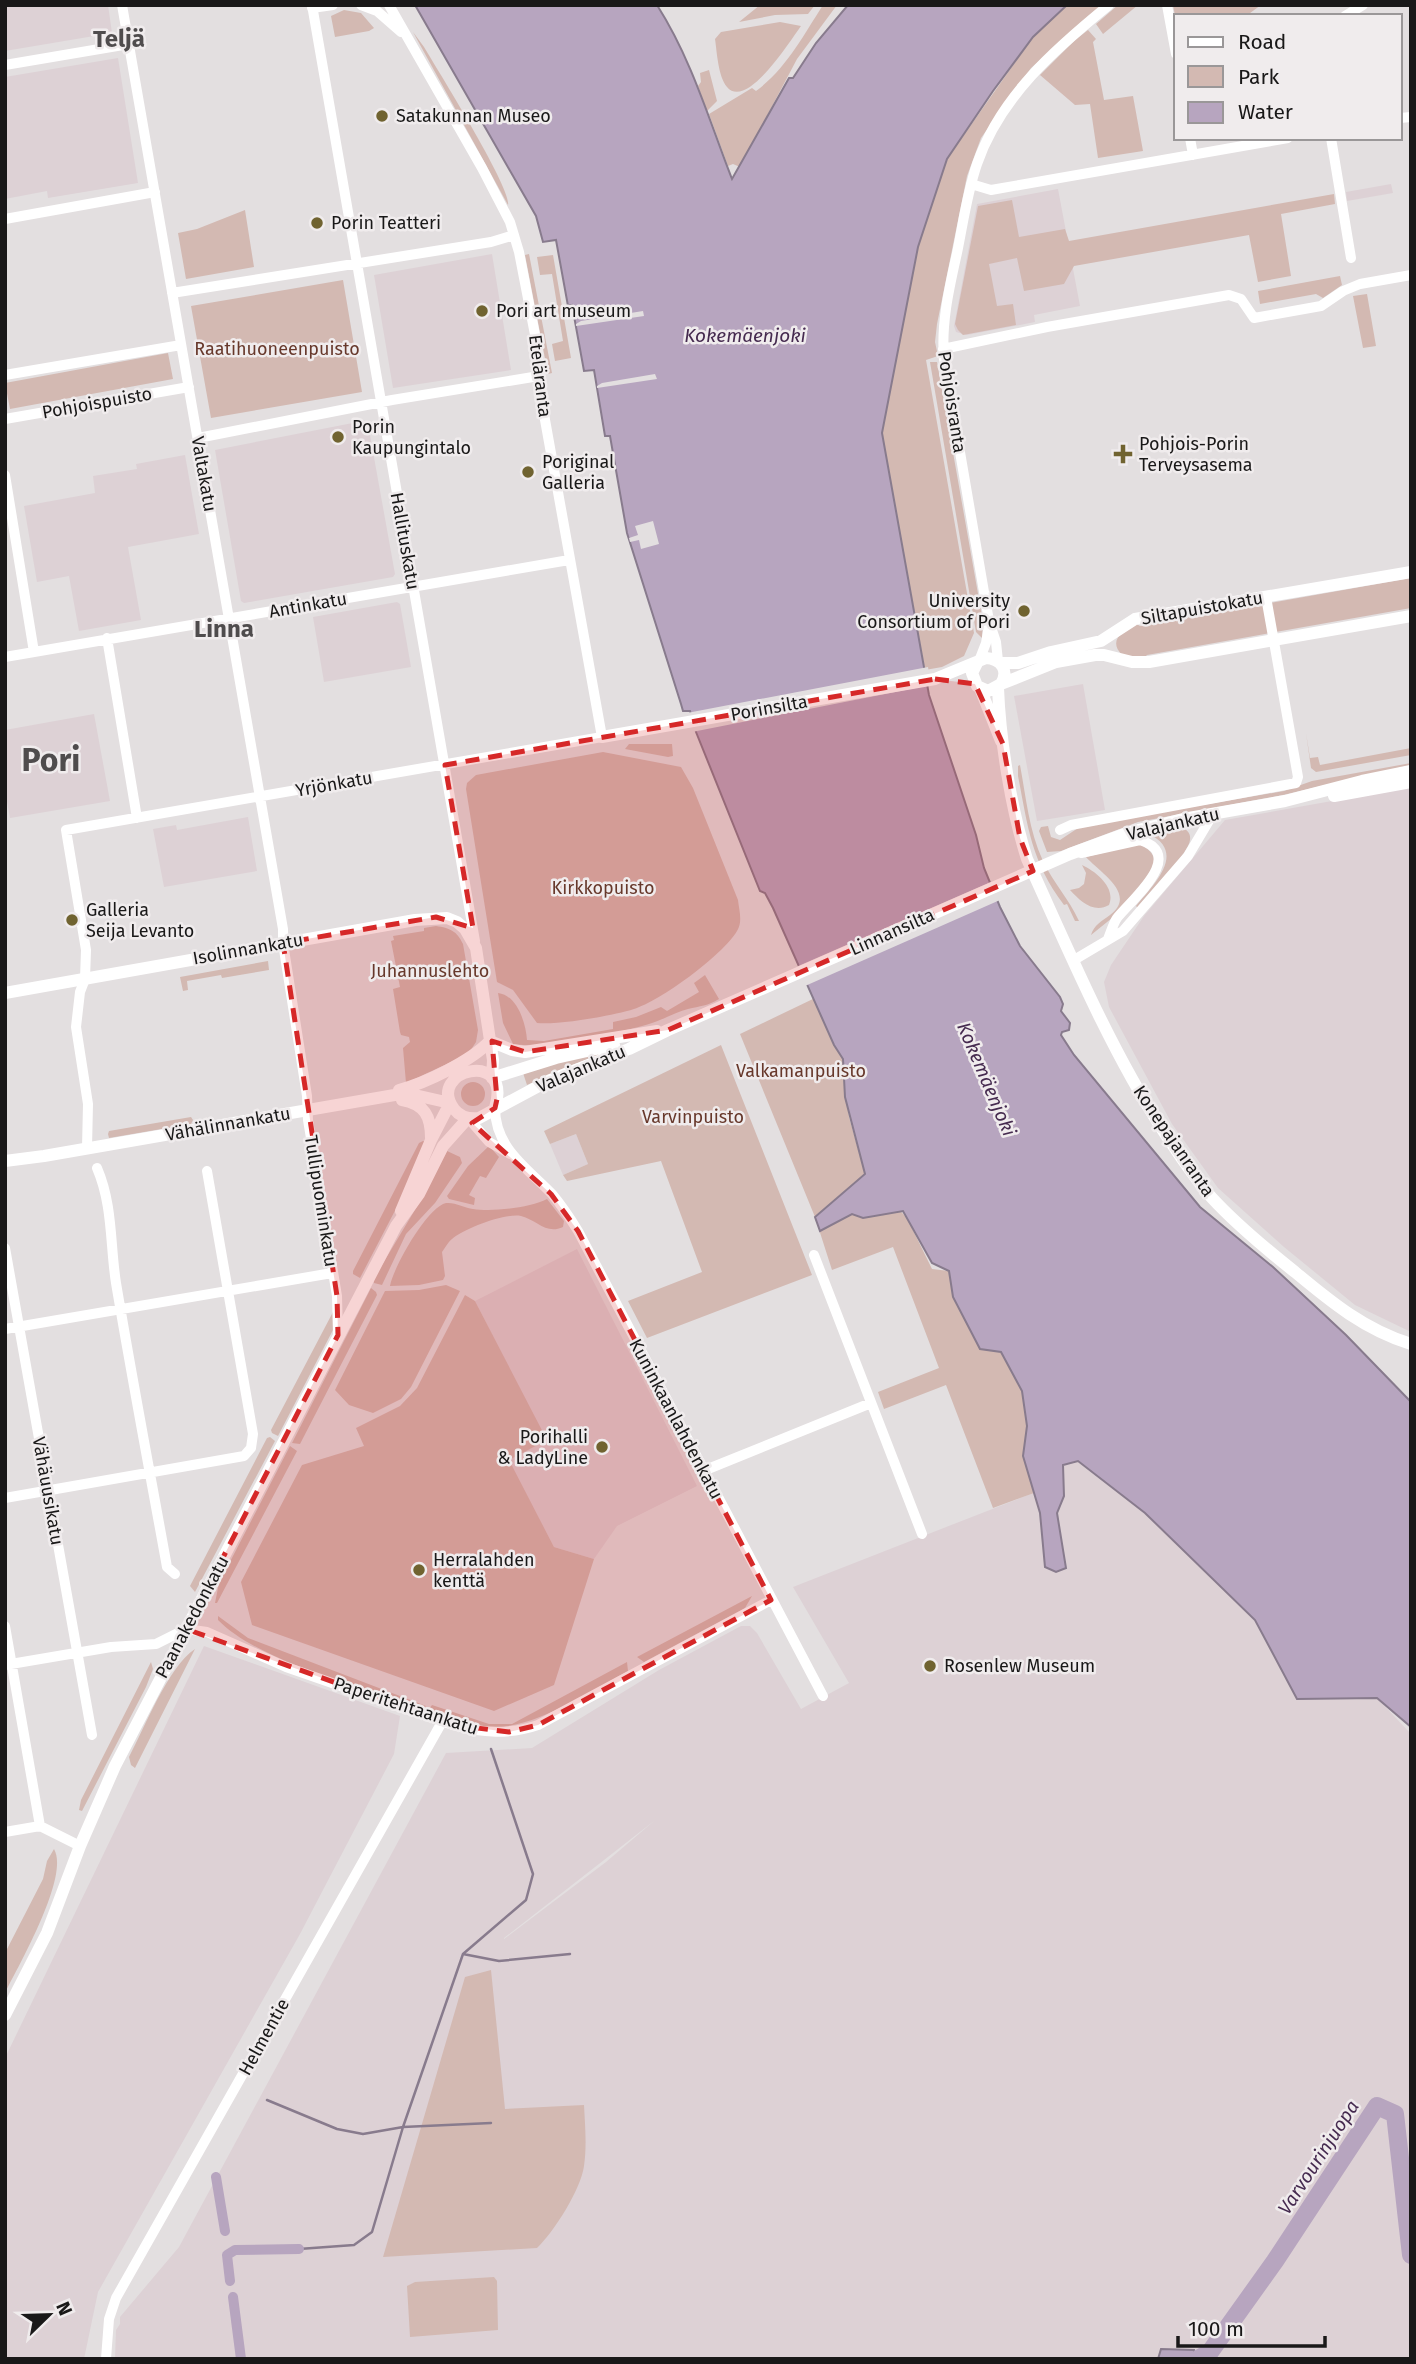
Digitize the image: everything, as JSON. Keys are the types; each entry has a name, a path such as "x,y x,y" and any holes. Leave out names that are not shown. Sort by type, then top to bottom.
{"main road":[{"name":"Siltapuistokatu","path":"999,662 1018,663 1051,652 1092,644 1135,620 1411,572"},
{"path":"977,686 988,691 1056,662 1095,655 1149,662 1411,616"},
{"path":"1114,633 1110,646 1119,659"},
{"path":"990,658 999,662 1005,676 1000,686 1003,744 972,673 978,662 990,658"},
{"name":"Porinsilta","path":"602,737 935,679 978,662"},
{"name":"Porinsilta","path":"935,679 977,686"},
{"name":"Konepajanranta","path":"1003,744 1020,838 1027,859 1135,1084 1177,1151 1211,1197 1277,1258 1354,1319 1389,1337 1411,1344"},
{"name":"Valajankatu","path":"1068,855 1130,832 1183,819 1285,801 1411,771"},
{"name":"Valajankatu","path":"1285,801 1411,782"},
{"name":"Linnansilta","path":"720,1008 1068,855"},
{"name":"Isolinnankatu","path":"5,993 415,920 447,918 457,922 465,929 476,948"},
{"name":"Hallituskatu","path":"476,948 494,1070 492,1078"},
{"name":"Valajankatu","path":"495,1108 550,1080 629,1049 720,1008"},
{"path":"364,1100 376,1094 414,1085 470,1057 490,1041 525,1052 668,1030"},
{"name":"Valajankatu","path":"492,1078 556,1058 668,1030"},
{"path":"472,1070 492,1078 498,1093 495,1108 484,1116 468,1118 457,1113 450,1103 449,1089 460,1074 472,1070"},
{"name":"Vähälinnankatu","path":"5,1161 406,1093 450,1103"},
{"path":"364,1100 378,1103 401,1100 416,1103 429,1116 431,1140"},
{"name":"Paanakedonkatu","path":"5,2015 47,1933 80,1846 115,1766 396,1226 431,1140 450,1103"},
{"name":"Paanakedonkatu","path":"396,1226 419,1194 443,1146 468,1118"}],"street":[{"name":"Valtakatu","path":"122,5 230,619 283,929 283,943"},
{"path":"312,7 333,5"},
{"name":"Eteläranta","path":"361,5 387,18 409,40"},
{"name":"Eteläranta","path":"389,5 492,187 514,235 537,345 539,376 569,559 602,737"},
{"name":"Pohjoisranta","path":"999,662 989,621 943,349 948,297 971,184 987,140 1026,80 1066,40 1109,5"},
{"path":"1167,5 1174,43"},
{"name":"Hallituskatu","path":"312,7 476,948"},
{"path":"5,65 129,44"},
{"path":"1191,140 1193,155"},
{"path":"971,184 991,190 1276,140"},
{"path":"1331,140 1352,258"},
{"path":"5,219 155,192"},
{"path":"172,293 491,242 514,235"},
{"path":"943,349 1154,307 1229,295 1241,299 1254,318 1269,317 1321,306 1343,291 1360,284 1411,275"},
{"path":"5,374 181,345"},
{"path":"198,438 539,376"},
{"name":"Pohjoispuisto","path":"5,419 189,387"},
{"path":"5,475 34,652"},
{"name":"Antinkatu","path":"5,657 569,559"},
{"path":"1060,830 1071,825 1296,783 1266,597"},
{"name":"Pohjoisranta","path":"978,662 986,643 989,621"},
{"path":"107,638 137,818"},
{"name":"Yrjönkatu","path":"85,979 86,950 66,831 602,737"},
{"path":"1074,960 1123,931 1188,856 1213,814"},
{"path":"1183,819 1198,836"},
{"path":"1068,855 1095,852 1140,840 1148,843 1159,856 1157,870 1115,921 1108,939"},
{"name":"Tullipuominkatu","path":"283,943 337,1296 338,1335"},
{"path":"85,979 80,992 76,1027 88,1104 87,1147"},
{"name":"Kuninkaanlahdenkatu","path":"495,1108 495,1124 512,1154 551,1194 576,1227 823,1696"},
{"name":"Kuninkaanlahdenkatu","path":"468,1118 489,1142 512,1154"},
{"path":"97,1168 103,1183 114,1243 111,1255 167,1567 175,1574"},
{"path":"5,1498 244,1456 251,1448 253,1434 207,1171"},
{"name":"Vähäuusikatu","path":"5,1248 92,1735"},
{"path":"814,1255 922,1534"},
{"path":"5,1329 332,1273"},
{"path":"703,1471 871,1403"},
{"name":"Paperitehtaankatu","path":"186,1629 207,1632 286,1667 442,1721 472,1731 490,1732 524,1730 538,1725 771,1600"},
{"path":"5,1626 8,1665 40,1826"},
{"path":"8,1665 139,1643 156,1644 186,1629"},
{"name":"Helmentie","path":"106,2359 109,2319 116,2298 442,1721"},
{"path":"5,1832 40,1826 80,1846"}],"highlighted area":[{"path":"935,679 975,684 1003,744 1020,838 1033,871 668,1030 525,1052 492,1041 497,1099 495,1108 472,1123 551,1194 578,1231 771,1600 538,1725 509,1732 453,1725 186,1629 338,1335 337,1296 283,943 436,917 473,928 445,765"}],"shaded area":[{"path":"5,5 108,5 112,33 5,51"},
{"path":"118,58 138,183 48,198 47,191 5,199 5,77"},
{"path":"1391,184 1393,193 1347,201 1346,192"},
{"path":"1058,189 1080,306 1034,315 1035,322 967,335 956,332 954,326 977,204"},
{"path":"492,254 511,370 393,388 374,275"},
{"path":"363,421 368,424 395,574 393,577 244,603 241,601 215,450"},
{"path":"185,455 199,534 128,547 141,620 79,631 69,576 37,582 24,506 95,493 93,476 137,469 136,464"},
{"path":"397,602 400,604 411,667 324,682 313,617"},
{"path":"1083,684 1105,810 1037,821 1014,696"},
{"path":"94,714 110,801 10,818 5,791 5,730"},
{"path":"1411,787 1411,1332 1355,1305 1218,1188 1172,1124 1109,1007 1104,982 1111,965 1144,916 1225,820"},
{"path":"248,817 257,871 164,887 153,829 176,825 177,830"},
{"path":"576,1134 588,1164 563,1175 550,1144"},
{"path":"577,1249 697,1486 617,1526 594,1559 554,1547 508,1460 546,1440 475,1301"},
{"path":"1025,1417 1148,1516 1255,1620 1297,1699 1377,1698 1411,1734 1411,2359 115,2359 116,2330 120,2317 179,2247 446,1753 532,1748 659,1670 741,1626 750,1626 757,1633 801,1709 849,1683 793,1587 1033,1493 1023,1456","holes":["654,1821 606,1862 504,1939"]},
{"path":"204,1646 400,1716 394,1754 300,1934 98,2292 84,2359 5,2359 5,2058"}],"green space":[{"path":"760,5 815,5 808,14 775,15 739,22"},
{"path":"823,5 837,5 797,59 740,167 733,164 728,166 709,114 752,88 756,91 767,82 793,51"},
{"path":"1067,5 1103,5 1031,68 981,138 967,176 937,324 935,342 938,356 926,360 974,633 964,656 942,667 925,670 882,433 918,247 947,159 1033,37"},
{"path":"1118,5 1138,5 1103,34 1096,24"},
{"path":"1173,5 1261,5 1249,14 1175,14"},
{"path":"344,10 361,13 374,28 335,37 331,16"},
{"path":"780,22 801,26 779,57 757,81 736,92 727,87 720,70 715,39 721,32"},
{"path":"1088,30 1096,39 1093,42 1104,100 1133,96 1143,151 1098,158 1090,104 1075,105 1040,75"},
{"path":"413,32 487,154 508,205"},
{"path":"709,70 717,101 707,111 698,86 701,82 700,73"},
{"path":"1334,194 1335,204 1281,214 1291,276 1258,282 1249,235 1074,266 1064,284 1024,291 1017,258 989,264 997,306 1013,304 1016,325 963,335 955,324 978,206 1012,200 1019,237 1065,229 1069,241"},
{"path":"245,210 254,267 186,279 178,233 197,229"},
{"path":"529,254 552,373 548,374 525,255"},
{"path":"553,255 571,358 555,361 552,344 563,341 552,274 540,275 537,257"},
{"path":"1340,276 1342,285 1323,298 1316,294 1260,304 1258,291"},
{"name":"Raatihuoneenpuisto","path":"343,280 362,392 211,418 191,306"},
{"path":"1367,294 1376,346 1363,348 1353,296"},
{"path":"168,353 173,379 10,409 5,383"},
{"path":"930,362 937,362 983,622 982,638 976,632"},
{"path":"1411,578 1411,608 1147,655 1144,658 1122,655 1116,645 1121,633 1135,623 1140,626"},
{"path":"1306,733 1310,758 1318,757 1320,765 1411,748 1411,755 1316,772 1311,768"},
{"path":"629,744 672,744 673,756 625,749"},
{"name":"Kirkkopuisto","path":"603,752 681,767 693,788 738,900 740,924 729,941 705,965 645,1004 599,1017 537,1023 513,990 497,982 467,783 476,775"},
{"path":"1411,763 1283,795 1138,822 1061,851 1047,852 1039,831 1041,827 1048,826 1051,837 1060,840 1081,826 1284,791 1312,781"},
{"path":"1020,765 1028,814 1038,850 1079,921 1075,921 1067,904 1064,905 1053,889 1032,843 1018,776"},
{"path":"1182,827 1190,835 1188,846 1138,908 1136,906 1163,870 1166,860 1166,850 1149,834"},
{"path":"1139,844 1152,854 1153,870 1117,914 1091,935 1096,926 1118,907 1120,899 1118,891 1107,876 1086,857"},
{"path":"1082,865 1104,881 1110,893 1109,905 1093,907 1070,890 1084,884 1086,873"},
{"name":"Juhannuslehto","path":"436,926 453,931 463,944 478,1030 476,1042 468,1054 406,1083 403,1048 410,1042 409,1037 401,1035 400,1032 393,989 400,987 391,941 394,940 393,936 424,931 424,928"},
{"path":"268,961 269,970 187,981 188,990 183,991 180,977"},
{"path":"705,975 719,999 711,1003 622,1031 543,1044 513,1044 503,1023 498,993 505,995 515,1004 525,1026 527,1040 544,1041 613,1029 613,1022 661,1007 667,1011 699,992 694,983"},
{"name":"Valkamanpuisto","path":"815,998 843,1059 849,1117 865,1174 907,1218 932,1269 949,1271 953,1297 1001,1352 1022,1391 1027,1426 1023,1456 1034,1493 993,1508 946,1385 884,1409 878,1392 939,1368 893,1247 832,1270 815,1217 740,1034"},
{"name":"Varvinpuisto","path":"721,1045 812,1275 647,1338 628,1301 702,1272 661,1161 567,1181 563,1175 588,1164 576,1134 550,1144 544,1131"},
{"path":"621,1047 527,1085 523,1073 543,1065"},
{"path":"473,1082 482,1085 485,1094 482,1103 473,1106 464,1103 461,1094 464,1085"},
{"path":"191,1117 191,1124 109,1138 108,1134 109,1131"},
{"path":"426,1142 414,1174 360,1278 353,1274 353,1271 419,1143"},
{"path":"489,1146 499,1157 486,1178 480,1176 469,1195 475,1198 474,1205 449,1199 447,1196 468,1166"},
{"path":"447,1151 460,1157 462,1163 435,1203 406,1234 382,1285 374,1283 373,1280"},
{"path":"547,1199 564,1221 563,1227 546,1228 521,1216 485,1222 466,1230 448,1243 442,1252 445,1276 443,1280 419,1285 390,1286 397,1266 412,1239 438,1207 449,1203 473,1209 500,1210 531,1205"},
{"path":"446,1285 460,1291 411,1387 401,1399 373,1413 349,1405 335,1390 385,1291 419,1290"},
{"path":"371,1288 377,1295 300,1444 292,1443"},
{"name":"Herralahden kenttä","path":"465,1295 475,1301 547,1440 509,1460 554,1547 594,1559 554,1685 494,1711 252,1625 241,1582 302,1465 364,1446 356,1428 400,1406 417,1388"},
{"path":"333,1312 333,1330 278,1436 271,1430"},
{"path":"267,1438 275,1441 195,1592 190,1586"},
{"path":"290,1446 297,1451 215,1603 219,1583"},
{"path":"752,1596 745,1608 644,1662 637,1657"},
{"path":"218,1616 248,1638 426,1706 424,1708 374,1692 286,1661 236,1635 218,1620"},
{"path":"195,1649 135,1768 129,1757 150,1714 166,1683"},
{"path":"151,1662 153,1669 146,1687 82,1811 79,1810 81,1800"},
{"path":"627,1662 628,1671 541,1717 522,1723 487,1727 429,1709 432,1705 489,1724 512,1724"},
{"path":"54,1849 57,1862 49,1899 5,1993 5,1953 43,1879 47,1861"},
{"path":"491,1970 505,2109 584,2105 585,2158 578,2186 559,2221 537,2248 383,2257 465,1977"},
{"path":"494,2277 497,2281 498,2330 410,2337 407,2286 415,2282"}],"water":[{"name":"Kokemäenjoki","path":"415,5 657,5 690,69 732,179 789,78 793,78 816,43 848,5 1067,5 1033,37 947,159 918,247 882,433 929,695 976,835 984,868 1020,946 1060,997 1063,1004 1061,1011 1070,1023 1069,1030 1061,1035 1074,1055 1200,1207 1273,1267 1346,1335 1411,1402 1411,1727 1377,1698 1297,1699 1255,1620 1145,1513 1078,1461 1063,1465 1064,1496 1057,1513 1066,1568 1056,1572 1045,1567 1040,1513 1023,1456 1027,1426 1022,1391 1001,1352 980,1349 953,1297 949,1271 932,1263 903,1211 863,1218 852,1214 820,1231 815,1217 865,1174 845,1097 843,1059 834,1045 773,908 765,893 760,891 690,711 683,711 627,533 610,436 605,436 594,370 584,371 556,240 543,242 536,216"},
{"path":"1161,2349 1194,2350 1194,2359 1158,2359"}],"pier":[{"path":"643,311 644,316 576,326 581,321"},
{"path":"655,374 657,379 597,388 602,383"},
{"path":"653,521 659,544 641,549 639,540 630,542 629,538 638,535 635,526"},
{"path":"928,667 931,685 692,732 687,713"},
{"path":"993,881 1000,900 805,986 796,967"}],"waterway":[{"path":"299,2249 354,2245 372,2232 403,2127 463,1954 526,1900 533,1874 491,1749"},
{"path":"463,1954 499,1961 570,1954"},
{"path":"267,2100 337,2129 363,2134 403,2127 491,2123"},
{"name":"Varvourinjuopa","path":"1198,2359 1210,2352 1275,2261 1377,2106 1395,2114 1411,2255"},
{"path":"216,2177 225,2231"},
{"path":"230,2281 227,2255 235,2250 299,2249"},
{"path":"233,2297 241,2359"}],"place":[{"name":"Satakunnan Museo","path":"382,116"},
{"name":"Porin Teatteri","path":"317,223"},
{"name":"Pori art museum","path":"482,311"},
{"name":"Porin Kaupungintalo","path":"338,437"},
{"name":"Pohjois-Porin Terveysasema","path":"1123,454"},
{"name":"Poriginal Galleria","path":"528,472"},
{"name":"University Consortium of Pori","path":"1024,611"},
{"name":"Galleria Seija Levanto","path":"72,920"},
{"name":"Porihalli & LadyLine","path":"602,1447"},
{"name":"Herralahden kenttä","path":"419,1570"},
{"name":"Rosenlew Museum","path":"930,1666"}],"district":[{"name":"Teljä","path":"119,39"},
{"name":"Linna","path":"224,629"},
{"name":"Pori","path":"51,760"}]}
